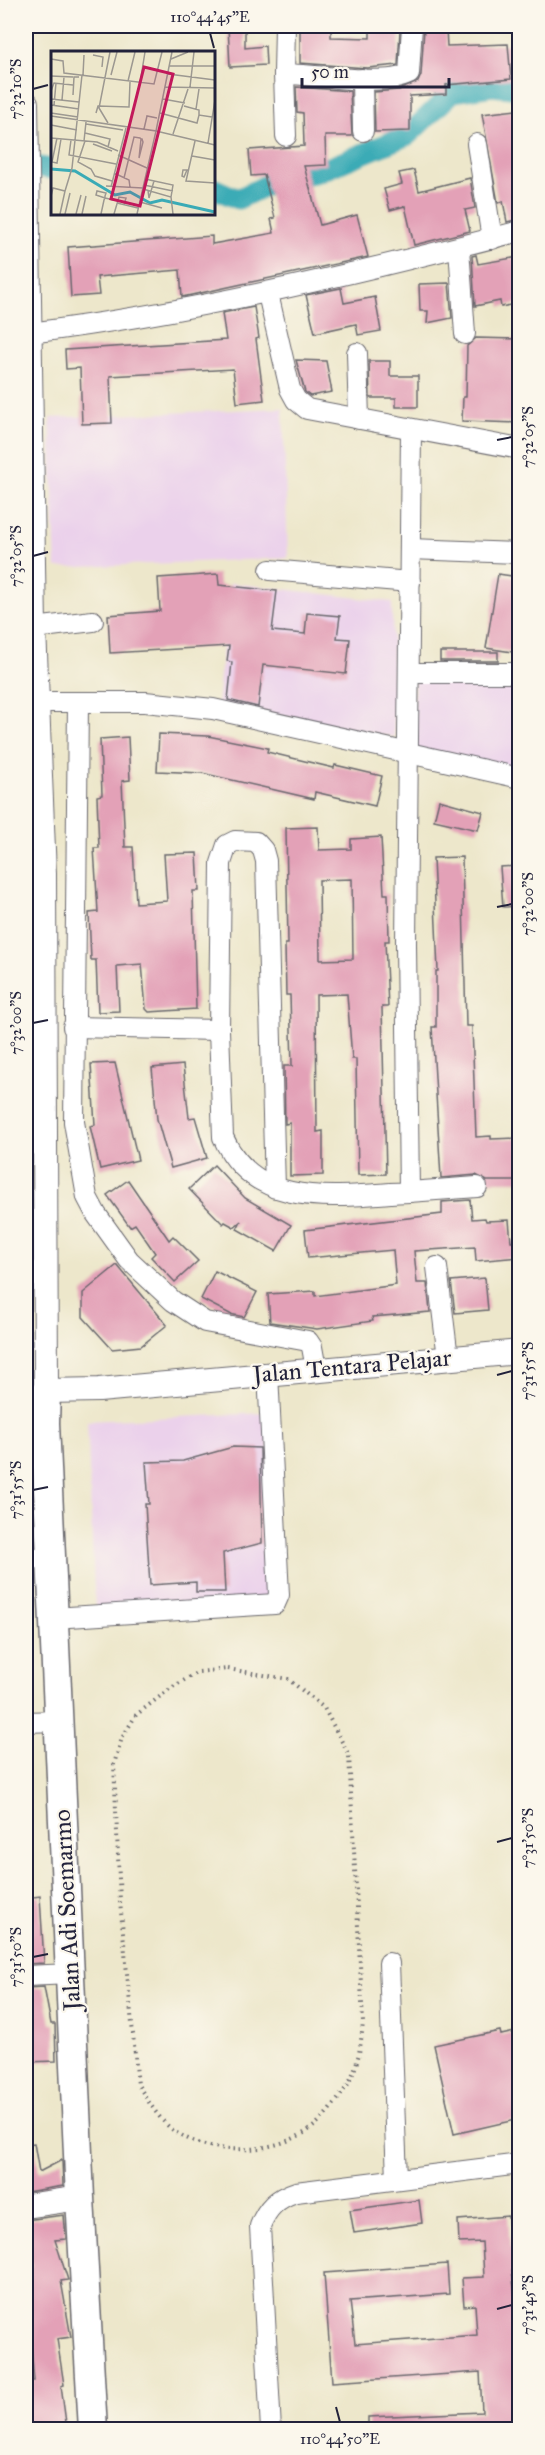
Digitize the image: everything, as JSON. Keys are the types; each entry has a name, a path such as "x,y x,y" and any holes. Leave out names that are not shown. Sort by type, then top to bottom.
{"highway":[{"name":"Jalan Adi Soemarmo","path":"32,1391 38,1558 53,1618 93,2430"}],"main road":[{"path":"26,103 29,498 38,702 46,1027 32,1391"},
{"name":"Jalan Tentara Pelajar","path":"32,1391 99,1390 519,1352"},
{"path":"26,2206 80,2198"}],"street":[{"path":"285,26 285,136"},
{"path":"284,74 400,79 410,74 411,26"},
{"path":"362,79 363,131"},
{"path":"477,144 492,239"},
{"path":"29,323 161,314 268,294 459,248 519,231"},
{"path":"459,248 465,334"},
{"path":"268,294 290,389 296,400 307,409 519,449"},
{"path":"357,353 359,419"},
{"path":"409,1192 406,944 411,429"},
{"path":"410,549 519,553"},
{"path":"270,570 410,582"},
{"path":"34,628 93,621"},
{"path":"409,673 519,673"},
{"path":"38,702 145,702 213,710 519,778"},
{"path":"78,702 73,1027 76,1144 87,1197 96,1214 129,1260 172,1301 214,1325 308,1341 312,1347 316,1369"},
{"path":"275,1188 266,861 263,850 256,842 245,840 227,845 221,863 219,1030 223,1137 227,1146 257,1180 275,1188 300,1196 477,1187"},
{"path":"73,1027 219,1030"},
{"path":"437,1267 448,1358"},
{"path":"53,1618 275,1604 279,1595 268,1373"},
{"path":"26,1722 57,1721"},
{"path":"389,1964 397,2179"},
{"path":"26,1976 70,1974"},
{"path":"271,2430 260,2226 264,2215 283,2196 296,2192 519,2164"}],"path":[{"path":"228,1669 288,1679 324,1708 349,1755 363,2022 360,2056 348,2085 314,2126 282,2142 243,2151 204,2144 178,2134 153,2110 138,2085 120,1902 114,1764 122,1738 136,1715 171,1688 198,1672 228,1669"}],"shaded area":[{"path":"283,408 288,558 56,568 50,418"},
{"path":"230,583 392,602 394,737 217,704"},
{"path":"519,678 519,772 415,750 414,679"},
{"path":"267,1413 274,1601 95,1609 87,1421"}],"building":[{"path":"228,26 245,26 245,48 265,46 266,65 230,67"},
{"path":"300,26 331,26 331,37 370,38 370,26 396,26 396,30 400,30 398,65 367,68 300,63"},
{"path":"424,29 446,29 447,46 508,44 511,79 446,85 446,94 410,96 410,131 375,132 374,92 399,90 418,82 421,75"},
{"path":"296,87 350,91 352,136 325,136 326,165 304,166 320,225 357,215 368,257 182,297 180,270 97,277 99,295 71,297 68,247 212,236 212,244 274,233 271,219 275,218 264,175 251,176 249,150 304,146 303,113 297,112"},
{"path":"516,110 519,136 519,219 507,222 503,201 498,203 482,114"},
{"path":"414,170 419,191 470,178 475,208 465,210 470,231 414,245 405,206 390,210 384,189 402,184 399,173"},
{"path":"476,255 478,264 519,257 519,303 501,307 500,301 475,306 472,256"},
{"path":"449,283 452,318 427,323 428,311 420,311 419,284"},
{"path":"341,288 344,303 375,297 381,331 358,335 356,324 315,333 306,295"},
{"path":"254,307 264,400 237,403 233,369 110,376 112,423 82,424 80,368 66,369 65,350 226,340 222,313"},
{"path":"476,338 519,339 519,423 462,421 463,397 466,397 467,346"},
{"path":"296,360 326,361 332,392 310,396 305,392"},
{"path":"369,361 390,361 390,376 418,376 418,407 396,407 396,398 370,398"},
{"path":"218,574 219,585 277,591 272,631 305,634 307,613 340,616 337,638 350,639 346,674 263,665 258,707 228,700 232,662 227,661 229,646 110,653 108,615 160,611 158,578"},
{"path":"498,574 519,577 519,653 486,648"},
{"path":"440,652 498,652 498,661 440,661"},
{"path":"159,734 208,736 268,748 267,752 334,768 335,765 382,776 375,806 315,792 314,799 202,773 157,771"},
{"path":"128,737 130,780 122,781 125,847 133,847 136,903 167,901 164,854 197,853 199,891 193,891 196,1009 149,1012 146,1009 142,964 117,966 119,1011 98,1012 96,960 91,960 89,913 98,912 94,848 99,848 97,796 102,795 100,739"},
{"path":"439,800 483,812 478,830 434,820"},
{"path":"318,827 319,850 351,849 351,839 381,837 384,894 388,894 389,941 385,941 388,1007 382,1007 386,1174 358,1175 356,1059 352,1059 347,994 316,995 317,1132 323,1131 323,1175 290,1176 290,1123 285,1124 284,1066 292,1066 290,995 286,995 285,944 288,944 286,828","holes":["352,879 353,959 320,960 319,880"]},
{"path":"462,857 466,1026 472,1026 476,1137 519,1138 519,1181 487,1181 476,1175 441,1178 432,1027 436,1027 436,971 438,971 433,858"},
{"path":"519,866 519,906 503,907 500,867"},
{"path":"115,1063 138,1160 100,1169 90,1126 95,1125 91,1064"},
{"path":"183,1065 189,1118 195,1117 207,1158 171,1168 157,1119 152,1068"},
{"path":"214,1165 245,1198 291,1225 276,1251 237,1229 241,1221 234,1227 225,1222 223,1224 189,1189"},
{"path":"128,1180 169,1240 173,1236 198,1261 175,1282 151,1257 155,1253 135,1224 130,1227 107,1195"},
{"path":"470,1200 472,1219 509,1220 511,1242 519,1242 519,1257 476,1261 475,1247 414,1251 417,1283 427,1283 430,1312 372,1317 373,1321 317,1329 270,1322 268,1294 315,1291 315,1296 396,1285 393,1250 308,1258 305,1230 442,1214 442,1202"},
{"path":"117,1265 167,1325 141,1346 112,1349 83,1317 83,1293"},
{"path":"215,1271 257,1292 244,1317 230,1314 201,1299"},
{"path":"485,1278 488,1310 455,1313 451,1281"},
{"path":"233,1447 260,1448 262,1543 223,1553 225,1592 196,1592 196,1582 150,1585 145,1504 149,1504 146,1462 183,1461"},
{"path":"40,1896 44,1963 26,1964 26,1898"},
{"path":"44,1987 51,2024 55,2024 56,2061 26,2062 26,1988"},
{"path":"500,2031 501,2035 519,2031 519,2119 454,2134 434,2045"},
{"path":"34,2143 39,2172 62,2160 63,2186 26,2192 26,2144"},
{"path":"419,2200 422,2223 354,2233 350,2210"},
{"path":"64,2215 66,2239 55,2240 68,2280 61,2281 71,2337 57,2339 64,2385 61,2386 67,2430 26,2430 26,2381 34,2381 31,2345 26,2346 26,2268 33,2267 26,2220"},
{"path":"508,2216 510,2248 519,2248 519,2270 512,2270 519,2335 519,2430 368,2430 368,2417 482,2412 480,2372 332,2382 324,2273 447,2264 449,2294 350,2301 355,2344 477,2335 475,2305 464,2306 462,2278 484,2277 482,2242 459,2243 458,2220"}],"waterway":[{"path":"214,188 238,199 275,181 318,172 408,135 453,92 492,86 520,89"},
{"path":"26,165 51,169"}]}
